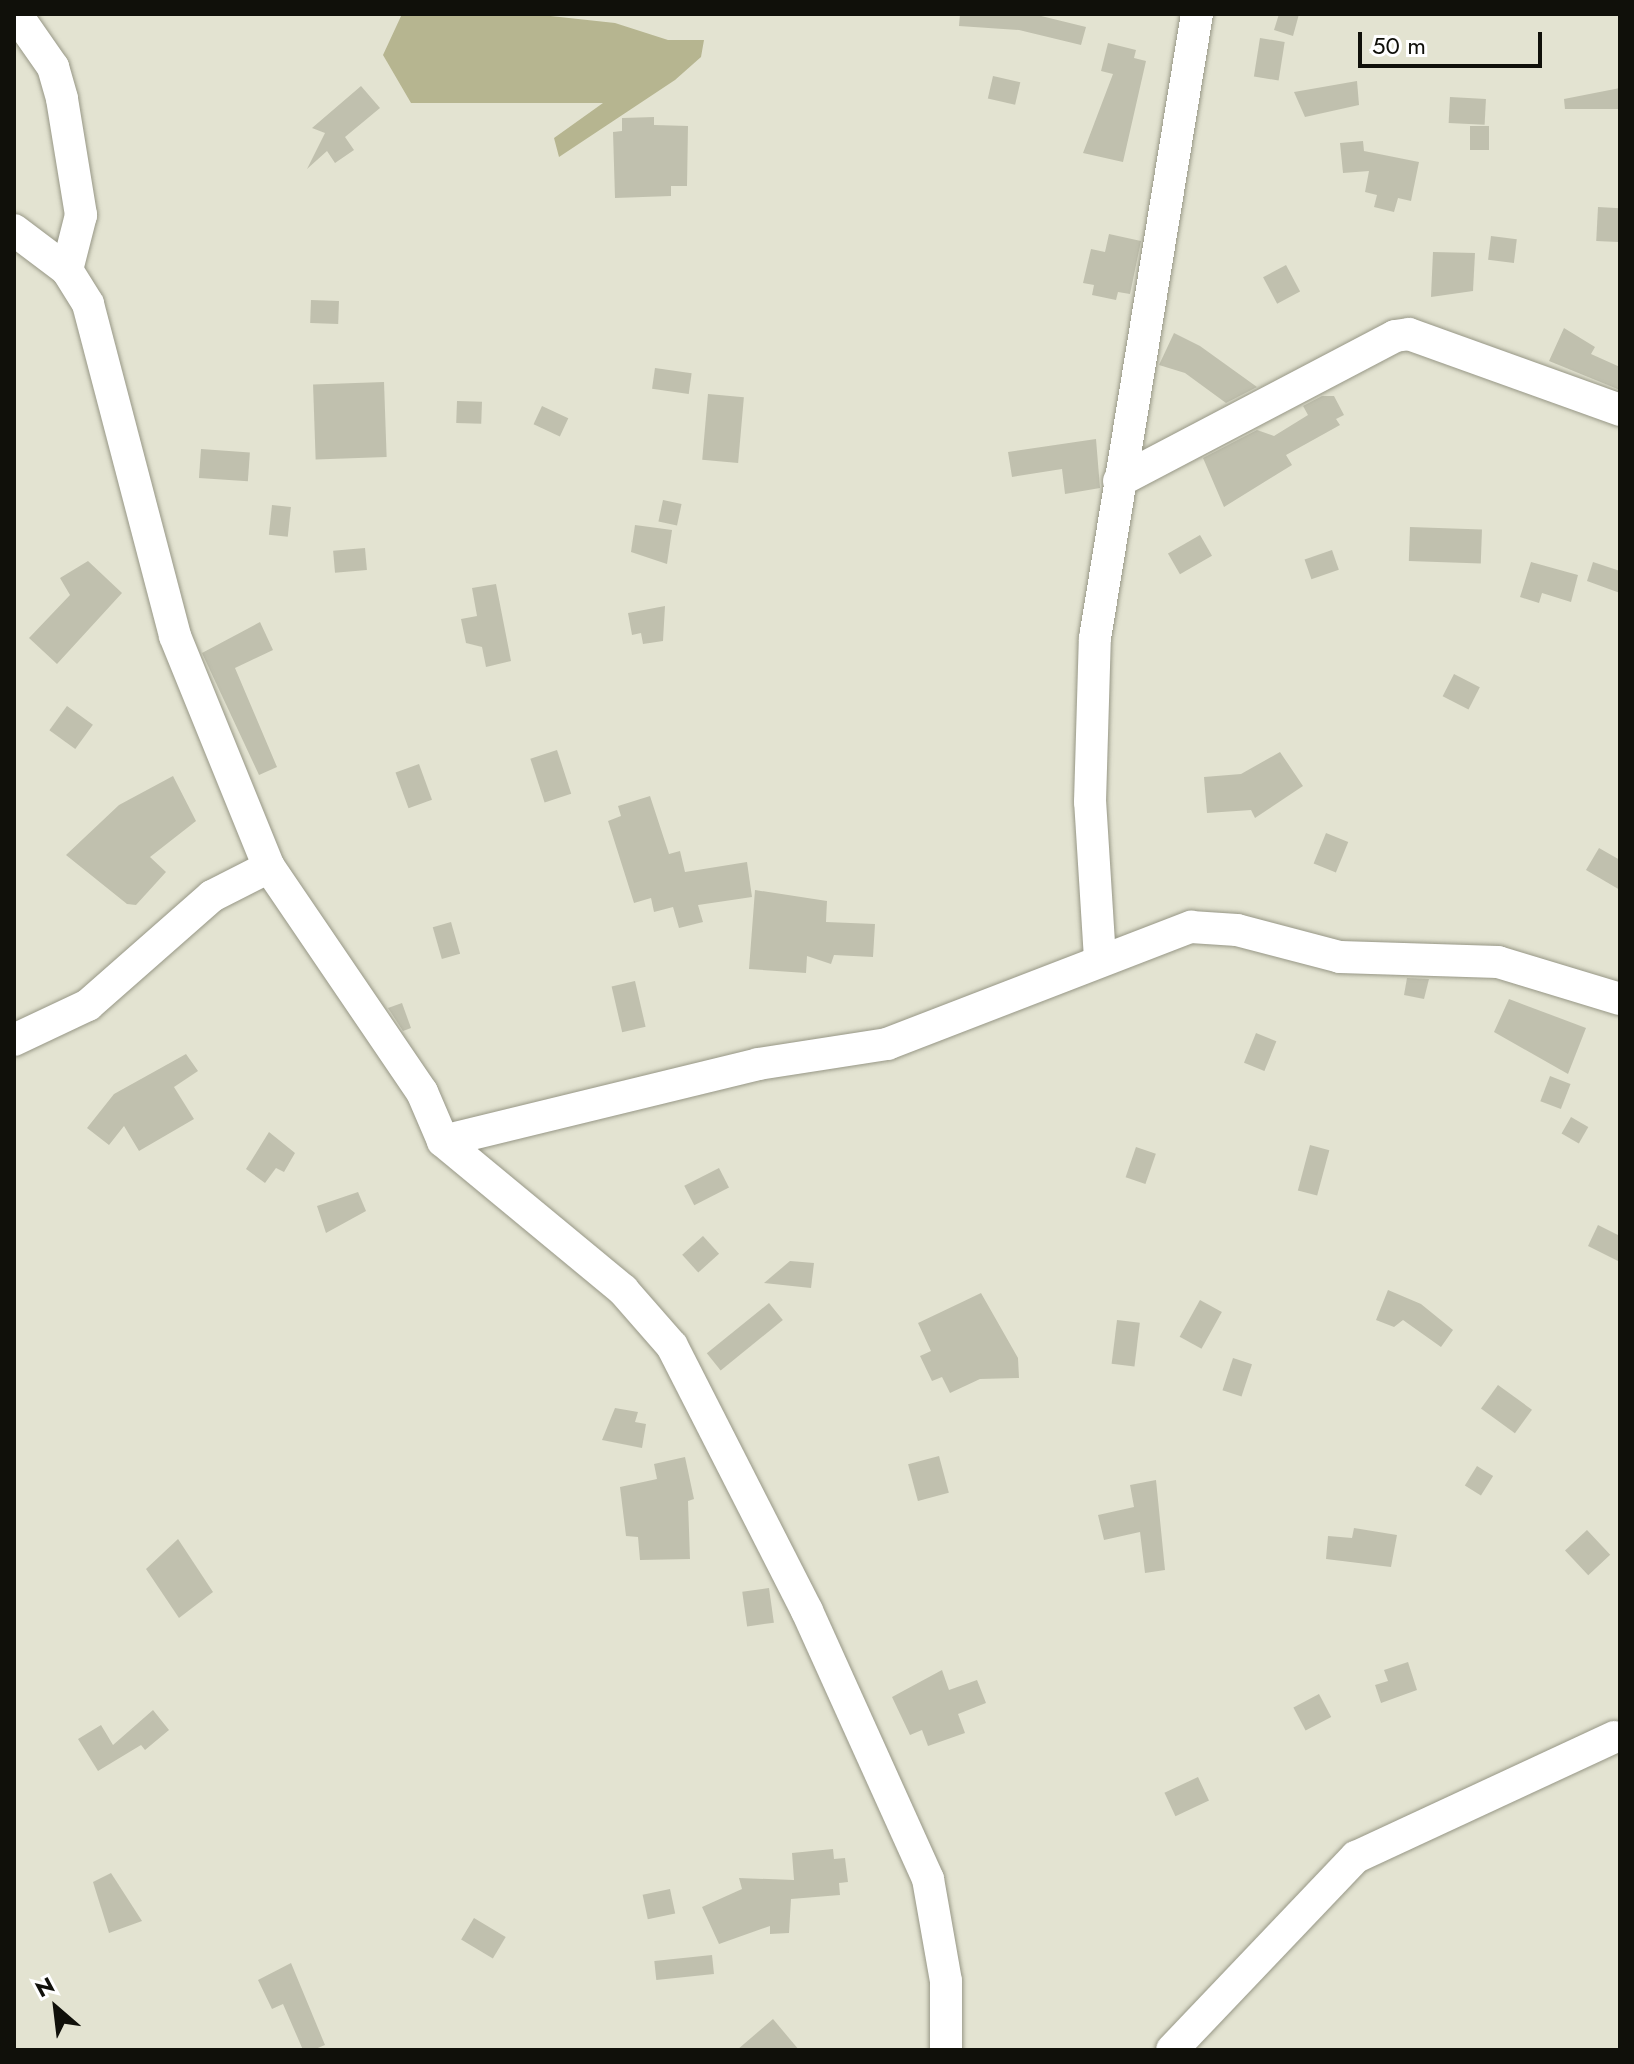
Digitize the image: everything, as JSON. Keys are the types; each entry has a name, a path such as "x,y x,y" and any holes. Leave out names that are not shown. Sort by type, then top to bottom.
{"street":[{"path":"16,14 53,67 62,99 81,215 67,270"},
{"path":"1100,959 1090,802 1095,638 1197,14"},
{"path":"14,230 67,270 88,304 107,366 146,534 202,717 269,867 422,1092 443,1141 623,1290 672,1346 807,1611 928,1879 946,1981 946,2050"},
{"path":"1119,481 1395,336 1409,334 1620,410"},
{"path":"14,1040 88,1005 212,896 269,867"},
{"path":"443,1141 758,1064 887,1044 959,1022 1100,959 1191,927 1237,930 1340,957 1498,962 1620,999"},
{"path":"1172,2050 1356,1857 1614,1737"}],"green space":[{"path":"402,14 532,14 615,23 668,40 704,40 701,57 675,80 559,157 554,138 603,103 411,103 383,55"}],"building":[{"path":"960,14 1033,14 1086,27 1081,45 1019,30 959,26"},
{"path":"1279,14 1299,14 1293,36 1274,30"},
{"path":"1260,38 1285,42 1279,80 1254,77"},
{"path":"1108,43 1136,50 1134,58 1146,61 1123,162 1083,153 1113,74 1101,71"},
{"path":"993,76 1020,82 1015,105 988,98"},
{"path":"1357,81 1359,105 1305,117 1294,92"},
{"path":"361,86 380,108 345,137 354,150 335,163 327,151 307,169 325,133 312,128"},
{"path":"1620,88 1620,109 1565,109 1564,99"},
{"path":"1450,97 1486,99 1485,125 1449,123"},
{"path":"654,117 654,125 688,126 687,186 671,186 671,196 615,198 613,132 622,131 622,118"},
{"path":"1470,126 1489,126 1489,150 1470,150"},
{"path":"1363,141 1364,151 1419,162 1411,201 1398,198 1394,212 1374,207 1377,195 1365,192 1369,171 1343,173 1340,143"},
{"path":"1598,207 1620,208 1618,242 1596,241"},
{"path":"1109,234 1141,241 1130,294 1118,292 1116,300 1092,295 1094,285 1083,283 1091,249 1105,252"},
{"path":"1491,236 1517,239 1514,263 1488,260"},
{"path":"1433,252 1475,253 1473,291 1431,297"},
{"path":"1286,265 1300,291 1277,304 1263,277"},
{"path":"311,300 339,301 338,324 310,323"},
{"path":"1564,328 1595,347 1591,354 1620,367 1620,390 1549,361"},
{"path":"1174,333 1200,346 1257,387 1226,403 1185,373 1159,365"},
{"path":"655,368 692,373 689,394 652,389"},
{"path":"384,382 387,457 316,459 313,384"},
{"path":"708,394 744,397 738,463 702,460"},
{"path":"1322,396 1334,396 1344,415 1336,419 1340,425 1286,455 1292,465 1224,507 1203,458 1257,430 1274,436 1308,415 1303,406"},
{"path":"457,401 482,402 481,424 456,423"},
{"path":"542,406 568,418 560,436 534,424"},
{"path":"1096,439 1100,488 1065,494 1062,469 1012,477 1008,452"},
{"path":"201,449 250,452 248,481 199,478"},
{"path":"663,500 682,504 677,525 658,522"},
{"path":"272,505 291,507 288,537 269,535"},
{"path":"635,525 672,530 667,564 631,552"},
{"path":"1410,527 1482,530 1481,563 1409,561"},
{"path":"1200,535 1212,556 1180,574 1168,554"},
{"path":"365,548 367,570 335,573 333,551"},
{"path":"1332,550 1339,570 1311,579 1305,559"},
{"path":"88,561 122,593 57,664 29,638 70,595 60,578"},
{"path":"1531,562 1578,575 1571,602 1542,593 1539,603 1520,597"},
{"path":"1593,562 1620,571 1620,593 1587,581"},
{"path":"496,584 511,661 486,667 482,647 466,643 461,619 477,616 472,588"},
{"path":"665,606 663,641 643,644 641,633 632,635 628,613"},
{"path":"260,622 273,650 235,668 277,767 259,775 202,653"},
{"path":"1454,674 1480,687 1468,709 1443,696"},
{"path":"67,706 93,725 75,749 49,730"},
{"path":"557,750 571,794 545,802 530,759"},
{"path":"1280,752 1303,786 1255,818 1251,810 1207,813 1204,777 1241,774"},
{"path":"419,764 432,800 409,808 396,773"},
{"path":"173,776 196,821 150,857 166,872 136,905 127,904 66,855 119,805"},
{"path":"650,796 669,854 680,851 685,872 747,862 752,897 698,905 703,922 679,928 673,907 654,912 651,898 634,903 608,821 621,816 618,806"},
{"path":"1326,833 1348,842 1336,873 1314,864"},
{"path":"1599,848 1620,860 1620,890 1586,870"},
{"path":"755,890 827,901 826,922 875,924 873,957 834,955 831,964 807,956 806,973 749,969"},
{"path":"451,922 460,954 442,959 433,927"},
{"path":"1407,978 1429,979 1424,999 1404,995"},
{"path":"635,981 646,1027 622,1032 612,986"},
{"path":"1509,999 1586,1028 1568,1074 1494,1032"},
{"path":"402,1003 411,1028 403,1031 388,1008"},
{"path":"1256,1033 1276,1041 1264,1071 1244,1063"},
{"path":"186,1054 198,1071 174,1087 194,1119 139,1151 124,1126 109,1145 87,1128 114,1094"},
{"path":"1550,1076 1571,1084 1561,1109 1540,1101"},
{"path":"1571,1117 1588,1127 1579,1143 1562,1133"},
{"path":"269,1132 295,1153 284,1172 276,1168 265,1183 246,1169"},
{"path":"1310,1145 1329,1150 1317,1196 1298,1190"},
{"path":"1136,1147 1156,1154 1145,1184 1126,1177"},
{"path":"719,1168 729,1188 694,1205 684,1186"},
{"path":"358,1192 366,1211 326,1233 317,1206"},
{"path":"1598,1225 1620,1236 1620,1262 1588,1246"},
{"path":"703,1236 719,1254 698,1273 682,1255"},
{"path":"790,1261 814,1263 811,1288 764,1283"},
{"path":"1388,1290 1421,1304 1453,1330 1441,1347 1403,1320 1394,1327 1376,1320"},
{"path":"981,1293 1018,1358 1019,1378 980,1379 950,1393 942,1377 932,1381 920,1356 931,1351 918,1323"},
{"path":"1200,1300 1222,1312 1202,1349 1180,1337"},
{"path":"769,1303 783,1320 721,1370 707,1353"},
{"path":"1117,1320 1140,1323 1134,1366 1112,1364"},
{"path":"1233,1358 1252,1364 1242,1397 1222,1390"},
{"path":"1498,1385 1532,1410 1515,1433 1481,1408"},
{"path":"615,1408 638,1412 635,1422 646,1424 642,1448 602,1440"},
{"path":"939,1456 949,1493 918,1501 908,1464"},
{"path":"685,1457 694,1499 688,1501 690,1559 640,1560 638,1537 626,1536 620,1487 657,1479 654,1464"},
{"path":"1477,1466 1493,1476 1481,1496 1465,1486"},
{"path":"1156,1480 1165,1570 1145,1573 1140,1532 1104,1540 1098,1515 1134,1507 1130,1485"},
{"path":"1354,1528 1397,1535 1391,1567 1326,1559 1328,1536 1352,1538"},
{"path":"1587,1530 1610,1555 1588,1575 1565,1550"},
{"path":"178,1539 213,1592 179,1618 146,1569"},
{"path":"769,1588 774,1623 747,1626 742,1592"},
{"path":"1408,1662 1417,1690 1381,1703 1375,1685 1388,1681 1384,1670"},
{"path":"942,1670 949,1690 977,1680 986,1703 958,1714 965,1733 928,1746 922,1730 910,1735 892,1697"},
{"path":"1319,1694 1331,1717 1306,1731 1293,1708"},
{"path":"153,1710 169,1730 145,1750 141,1745 98,1771 78,1739 101,1725 113,1745"},
{"path":"1198,1777 1209,1801 1175,1816 1164,1793"},
{"path":"833,1849 834,1859 845,1858 848,1882 839,1883 840,1895 791,1899 789,1933 770,1934 770,1926 719,1944 702,1907 742,1889 739,1878 794,1880 792,1853"},
{"path":"111,1873 142,1921 109,1933 93,1882"},
{"path":"670,1889 675,1913 648,1919 643,1895"},
{"path":"474,1918 506,1937 493,1958 461,1939"},
{"path":"712,1955 714,1974 656,1980 654,1961"},
{"path":"291,1963 325,2045 313,2050 303,2050 283,2004 272,2009 258,1980"},
{"path":"773,2019 799,2050 737,2050"}]}
